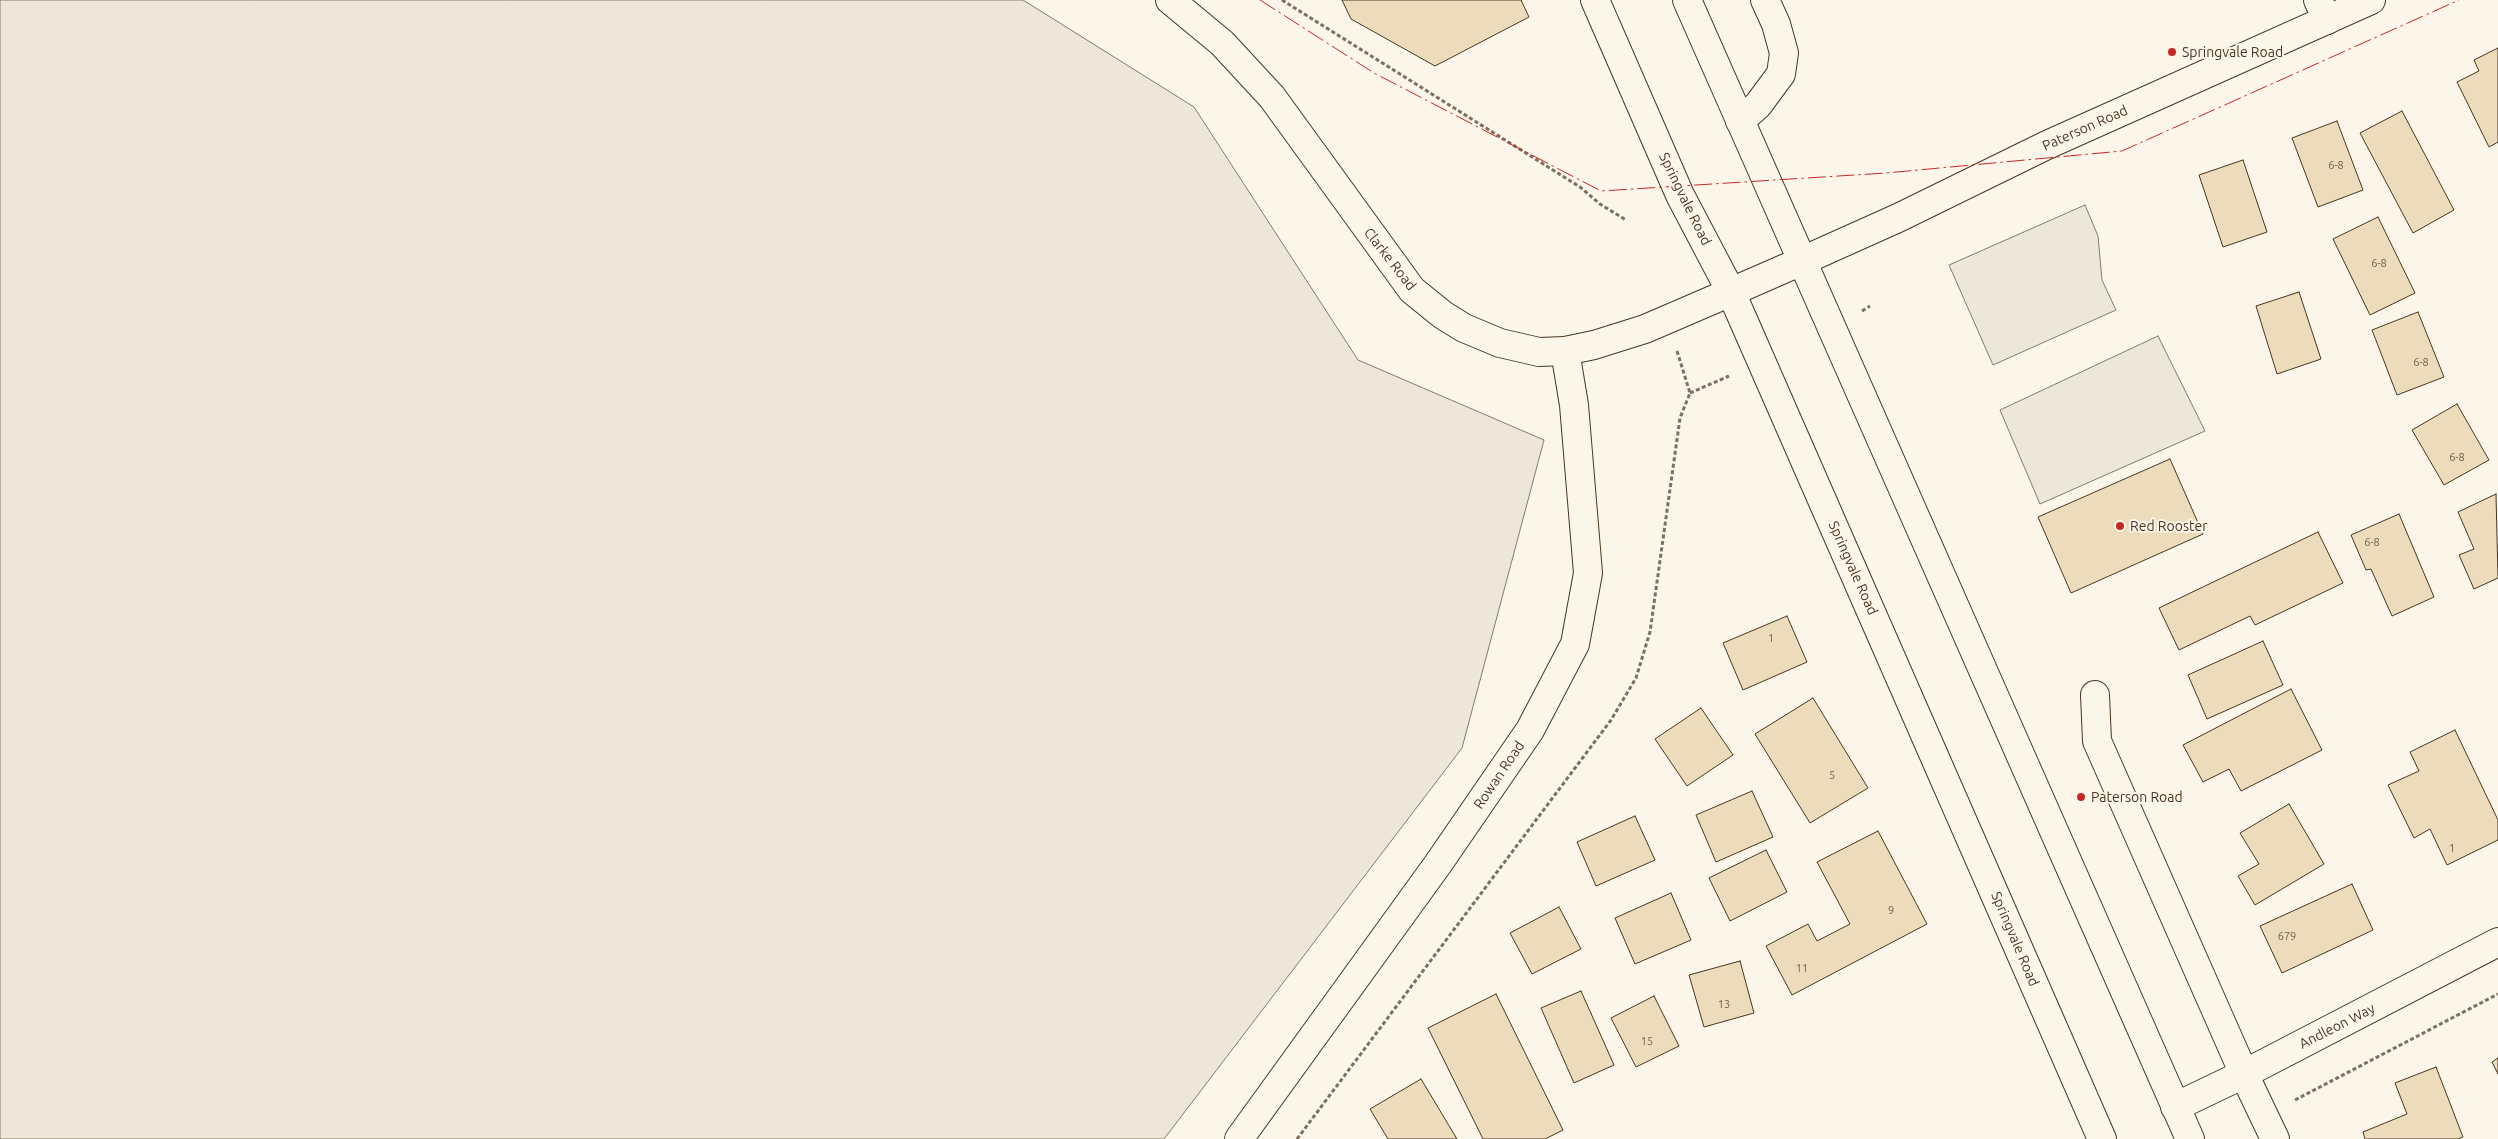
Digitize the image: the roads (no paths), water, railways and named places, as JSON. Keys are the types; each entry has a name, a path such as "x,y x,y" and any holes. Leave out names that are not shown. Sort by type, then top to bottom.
{"main road":[{"name":"Clarke Road","path":"1170,0 1222,43 1272,97 1412,290 1450,320 1500,343 1539,352 1594,345 1645,329 1802,261"},
{"name":"Springvale Road","path":"1595,0 1680,195 1731,292 2102,1139"},
{"path":"1686,0 2190,1139"},
{"path":"1740,121 1758,105 1781,74 1784,53 1776,24 1764,0"},
{"name":"Paterson Road","path":"1802,261 1898,218 2322,10 2371,0"},
{"name":"Rowan Road","path":"1239,1139 1432,872 1525,738 1548,699 1575,644 1588,573 1574,405 1566,350"},
{"path":"2095,695 2097,741 2244,1074 2275,1139"},
{"name":"Andleon Way","path":"2175,1107 2244,1074 2498,942"}],"place":[{"name":"Springvale Road","path":"2172,52"},
{"name":"Red Rooster","path":"2120,526"},
{"name":"Paterson Road","path":"2081,797"}]}
